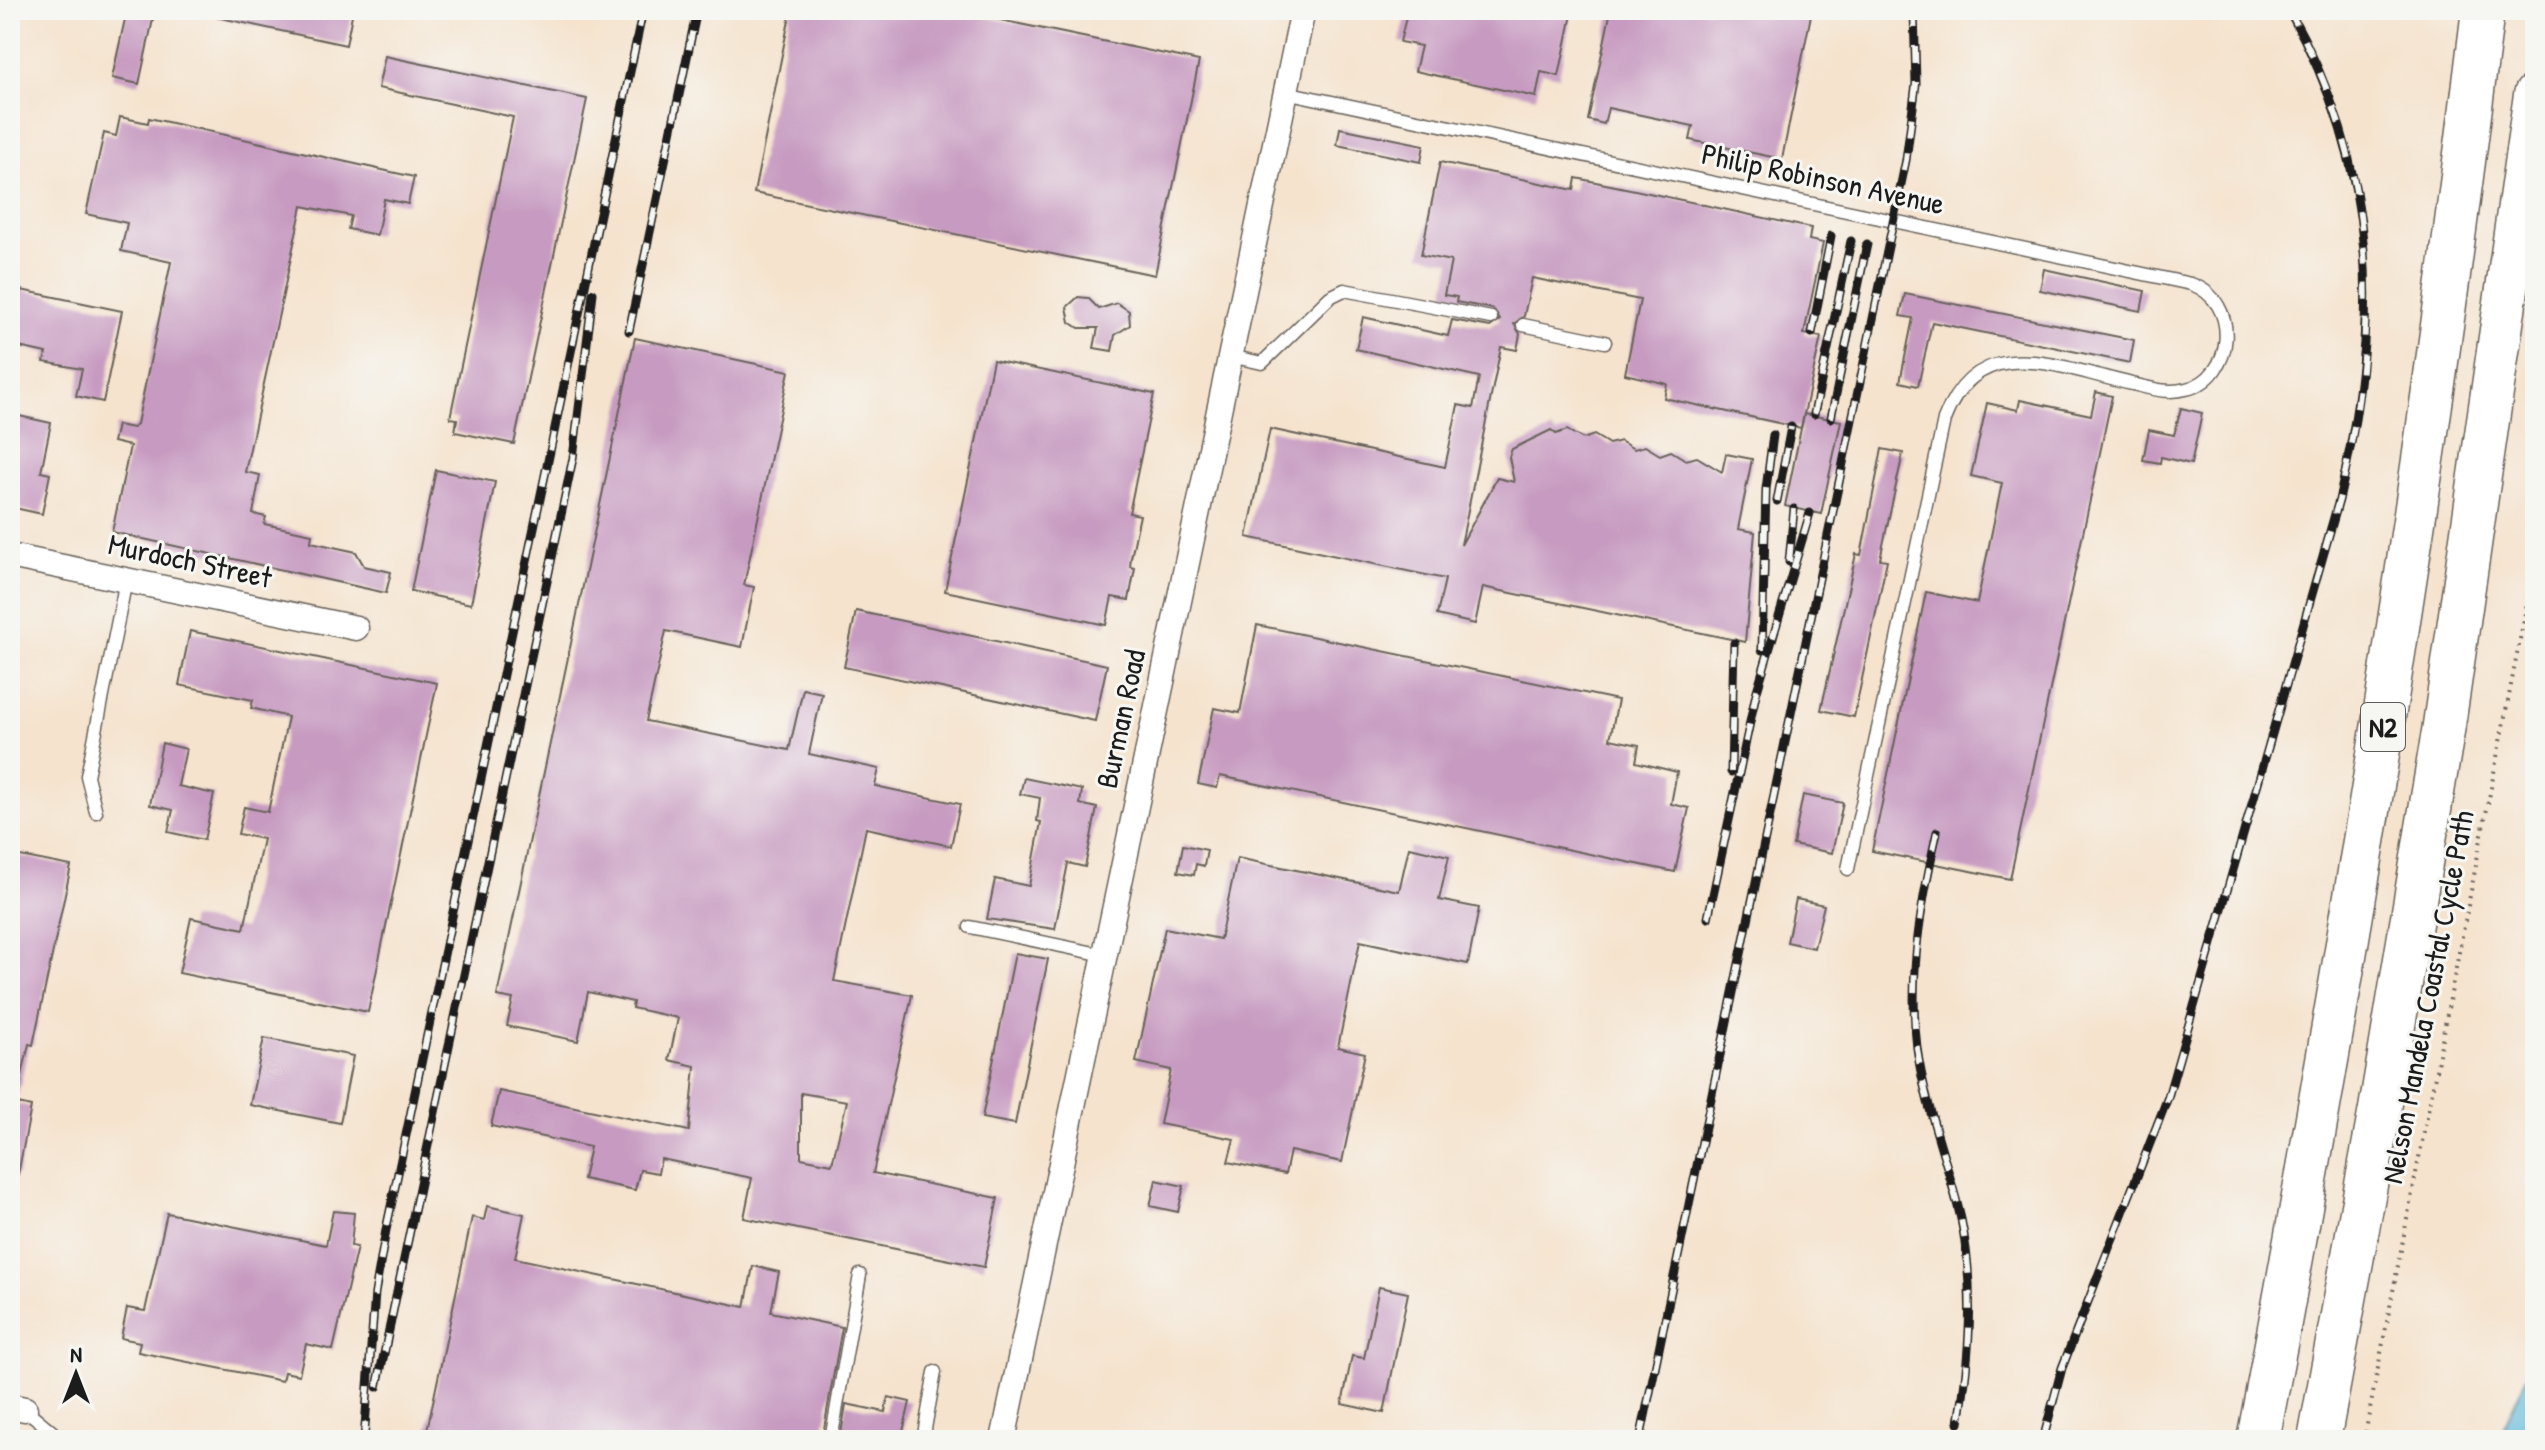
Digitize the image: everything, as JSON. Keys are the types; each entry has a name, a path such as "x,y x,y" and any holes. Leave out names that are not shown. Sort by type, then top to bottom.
{"highway":[{"path":"2466,152 2472,10"},
{"name":"N2","path":"2258,1440 2322,1105 2374,785 2466,152 2483,10"},
{"name":"N2","path":"2319,1440 2380,1109 2443,732 2535,95"}],"street":[{"name":"Burman Road","path":"1003,1440 1303,10"},
{"name":"Murdoch Street","path":"10,556 356,628"}],"lane":[{"name":"Philip Robinson Avenue","path":"1285,92 2202,288 2214,296 2224,315 2226,327 2221,354 2215,369 2197,385 2163,391 2014,361 1977,371 1954,395 1944,420 1848,869"},
{"path":"1230,356 1262,363 1330,297 1344,290 1491,318"},
{"path":"1523,325 1605,342"},
{"path":"96,812 87,776 126,580"},
{"path":"970,927 1104,955"},
{"path":"831,1440 860,1275"},
{"path":"923,1440 935,1372"},
{"path":"18,1407 62,1440"}],"path":[{"name":"Nelson Mandela Coastal Cycle Path","path":"2364,1440 2535,562"}],"water":[{"path":"2535,1358 2535,1440 2498,1440"}],"building":[{"path":"127,10 155,10 139,84 112,78"},
{"path":"217,10 353,10 346,45 216,17"},
{"path":"791,10 952,10 1199,61 1155,275 754,193"},
{"path":"1430,10 1573,10 1559,76 1541,72 1536,97 1415,71 1421,46 1400,42 1407,13 1429,18"},
{"path":"1611,10 1812,10 1782,159 1690,140 1693,126 1608,108 1604,124 1588,120"},
{"path":"385,56 587,99 514,444 455,432 457,419 450,418 513,117 378,88"},
{"path":"120,117 148,123 149,118 414,177 408,204 384,199 377,235 348,229 351,216 302,206 245,472 260,475 253,514 266,517 264,524 312,534 311,542 356,552 364,566 391,572 386,593 112,532 130,446 113,442 117,425 133,428 137,424 171,262 121,251 127,223 86,214 104,133 116,136"},
{"path":"1340,128 1424,145 1421,162 1337,145"},
{"path":"1440,162 1574,190 1576,178 1635,190 1811,228 1809,240 1823,243 1804,334 1821,337 1801,428 1664,398 1667,384 1625,374 1640,300 1532,278 1524,316 1514,324 1520,334 1517,350 1501,347 1461,545 1497,478 1514,482 1509,457 1512,449 1551,430 1556,434 1567,430 1583,439 1594,435 1609,444 1620,441 1634,449 1645,446 1660,455 1671,451 1686,460 1697,457 1722,472 1726,454 1752,459 1738,529 1755,532 1745,642 1483,587 1475,624 1437,615 1445,579 1247,537 1270,429 1445,467 1458,405 1473,408 1479,377 1356,349 1363,317 1448,336 1452,320 1490,327 1500,320 1493,309 1456,302 1457,297 1444,295 1451,261 1421,255"},
{"path":"2044,269 2145,291 2141,311 2040,290"},
{"path":"21,290 122,311 103,402 76,396 82,369 44,362 46,353 10,345"},
{"path":"1905,294 2134,340 2130,363 1932,322 1918,386 1900,382 1913,318 1900,316"},
{"path":"1078,297 1088,298 1099,309 1117,303 1129,311 1130,325 1115,335 1112,351 1094,348 1098,328 1079,328 1070,322 1067,307"},
{"path":"635,338 789,371 744,585 754,587 742,647 666,631 646,721 789,750 803,689 822,693 809,754 879,769 875,786 960,804 951,846 866,828 834,981 912,995 873,1173 998,1198 984,1267 744,1218 752,1178 661,1159 658,1173 640,1170 635,1190 583,1179 590,1147 491,1126 499,1091 689,1131 695,1066 669,1060 678,1018 632,1008 633,1002 588,992 578,1041 507,1026 513,999 497,996","holes":["801,1093 847,1101 832,1164 801,1158"]},
{"path":"993,360 1154,394 1129,513 1140,515 1131,558 1130,567 1135,568 1129,600 1112,597 1106,625 945,591"},
{"path":"2096,392 2112,396 2010,879 1872,851 1926,592 1977,603 2002,483 1971,476 1987,403 2018,410 2020,400 2091,415"},
{"path":"2181,408 2202,413 2191,464 2161,457 2160,463 2143,460 2149,430 2174,435"},
{"path":"10,414 51,423 41,472 50,474 42,514 10,507"},
{"path":"1804,414 1841,421 1821,514 1785,506"},
{"path":"1882,449 1903,453 1880,559 1887,560 1854,717 1821,710 1856,554 1861,555"},
{"path":"436,470 495,482 471,604 411,591"},
{"path":"856,611 1107,665 1095,721 844,667"},
{"path":"1257,625 1618,700 1610,739 1639,745 1636,762 1677,772 1671,804 1689,808 1675,872 1220,776 1217,788 1198,784 1214,708 1240,713"},
{"path":"190,631 437,683 368,1012 179,973 191,918 244,929 263,839 238,834 244,807 268,812 288,717 251,708 253,700 179,685"},
{"path":"162,743 186,749 178,786 214,794 204,840 168,832 173,810 150,805"},
{"path":"1024,778 1082,790 1080,804 1097,808 1085,867 1068,863 1055,929 987,919 995,879 1029,886 1041,822 1037,821 1040,798 1020,794"},
{"path":"1803,795 1843,803 1832,853 1793,845"},
{"path":"1183,845 1207,850 1204,866 1196,864 1194,875 1178,872"},
{"path":"1409,847 1449,856 1439,900 1479,908 1468,964 1360,941 1338,1047 1365,1053 1342,1162 1290,1151 1285,1174 1228,1162 1234,1139 1160,1124 1171,1070 1136,1062 1165,928 1220,939 1237,858 1399,891"},
{"path":"10,854 71,866 33,1045 29,1044 17,1098 10,1097"},
{"path":"1796,899 1824,905 1814,948 1787,942"},
{"path":"1015,953 1048,959 1015,1124 982,1118"},
{"path":"264,1038 353,1056 340,1123 250,1105"},
{"path":"10,1102 31,1107 18,1175 10,1174"},
{"path":"1156,1180 1184,1186 1178,1212 1150,1206"},
{"path":"487,1206 524,1214 515,1258 745,1307 753,1266 779,1272 771,1312 842,1327 822,1440 425,1440 472,1217 484,1220"},
{"path":"333,1211 354,1213 351,1246 357,1247 333,1350 306,1344 299,1375 284,1372 282,1381 138,1352 140,1342 121,1338 127,1308 145,1311 167,1213 326,1245"},
{"path":"1379,1287 1408,1293 1384,1413 1342,1404 1352,1356 1364,1358"},
{"path":"888,1397 910,1402 901,1440 840,1440 846,1404 885,1412"}],"railway":[{"path":"364,1440 375,1293 386,1230 643,10"},
{"path":"629,331 697,10"},
{"path":"1640,1440 1906,160 1916,84 1914,10"},
{"path":"2043,1440 2062,1368 2168,1097 2339,500 2353,435 2366,310 2364,250 2356,190 2341,131 2319,71 2289,10"},
{"path":"1812,333 1831,236"},
{"path":"1814,414 1851,241"},
{"path":"1831,418 1867,244"},
{"path":"377,1387 573,458 593,293"},
{"path":"1777,501 1791,427"},
{"path":"1762,650 1766,489 1773,435"},
{"path":"1789,562 1794,509"},
{"path":"1708,918 1756,694 1810,513"},
{"path":"1731,772 1734,643"},
{"path":"1937,832 1918,940 1915,1021 1925,1092 1956,1198 1968,1270 1969,1321 1959,1423"}]}
